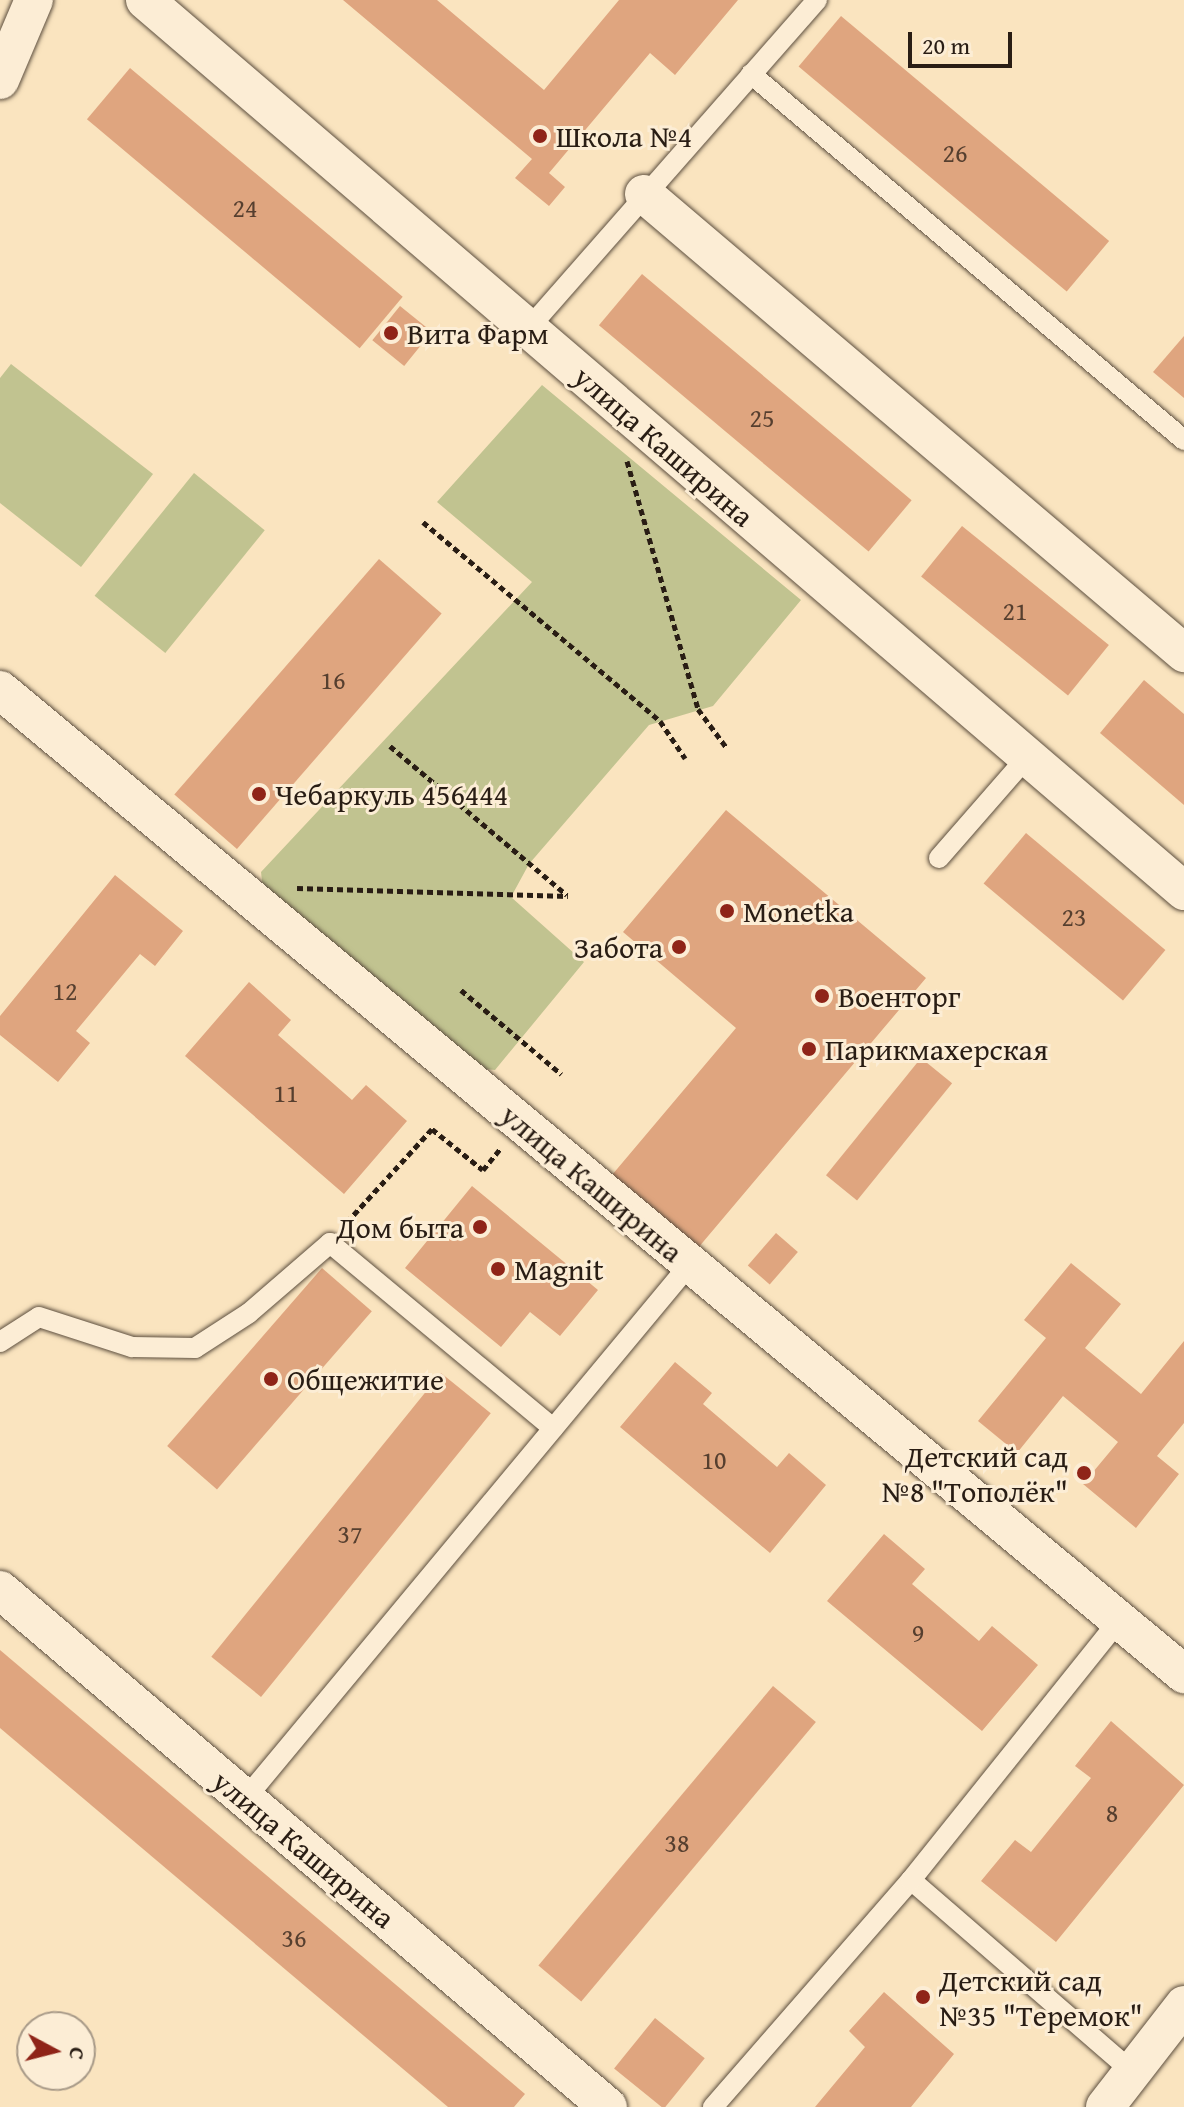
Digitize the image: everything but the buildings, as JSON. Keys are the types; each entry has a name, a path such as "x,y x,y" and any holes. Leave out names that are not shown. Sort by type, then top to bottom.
{"street":[{"path":"0,80 34,0"},
{"name":"улица Каширина","path":"145,0 418,238 1184,891"},
{"path":"644,194 1184,653"},
{"name":"улица Каширина","path":"0,690 1184,1674"},
{"name":"улица Каширина","path":"0,1590 608,2107"},
{"path":"1105,2107 1184,2005"}],"lane":[{"path":"528,329 817,0"},
{"path":"751,74 1184,440"},
{"path":"939,858 1027,757"},
{"path":"0,1342 39,1317 132,1347 195,1348 249,1313 330,1243 553,1428"},
{"path":"245,1799 690,1264"},
{"path":"713,2107 911,1880 1119,1620"},
{"path":"911,1880 1133,2072"}],"path":[{"path":"621,409 620,439 698,709 726,747"},
{"path":"423,522 660,721 685,758"},
{"path":"287,887 568,896 390,746"},
{"path":"461,990 561,1074"},
{"path":"330,1243 432,1129 483,1170 521,1124"}],"green space":[{"path":"11,364 153,474 81,567 0,503 0,378"},
{"path":"542,385 801,600 713,706 649,725 529,864 511,897 584,962 495,1070 468,1067 264,898 261,872 532,582 437,502"},
{"path":"194,473 265,530 165,653 95,596"}],"place":[{"name":"Школа №4","path":"540,136"},
{"name":"Вита Фарм","path":"391,333"},
{"name":"Чебаpкуль 456444","path":"259,794"},
{"name":"Monetka","path":"727,911"},
{"name":"Забота","path":"679,947"},
{"name":"Военторг","path":"822,996"},
{"name":"Парикмахерская","path":"809,1049"},
{"name":"Дом быта","path":"480,1227"},
{"name":"Magnit","path":"498,1269"},
{"name":"Общежитие","path":"271,1379"},
{"name":"Детский сад №8 \"Тополёк\"","path":"1084,1473"},
{"name":"Детский сад №35 \"Теремок\"","path":"923,1997"}]}
